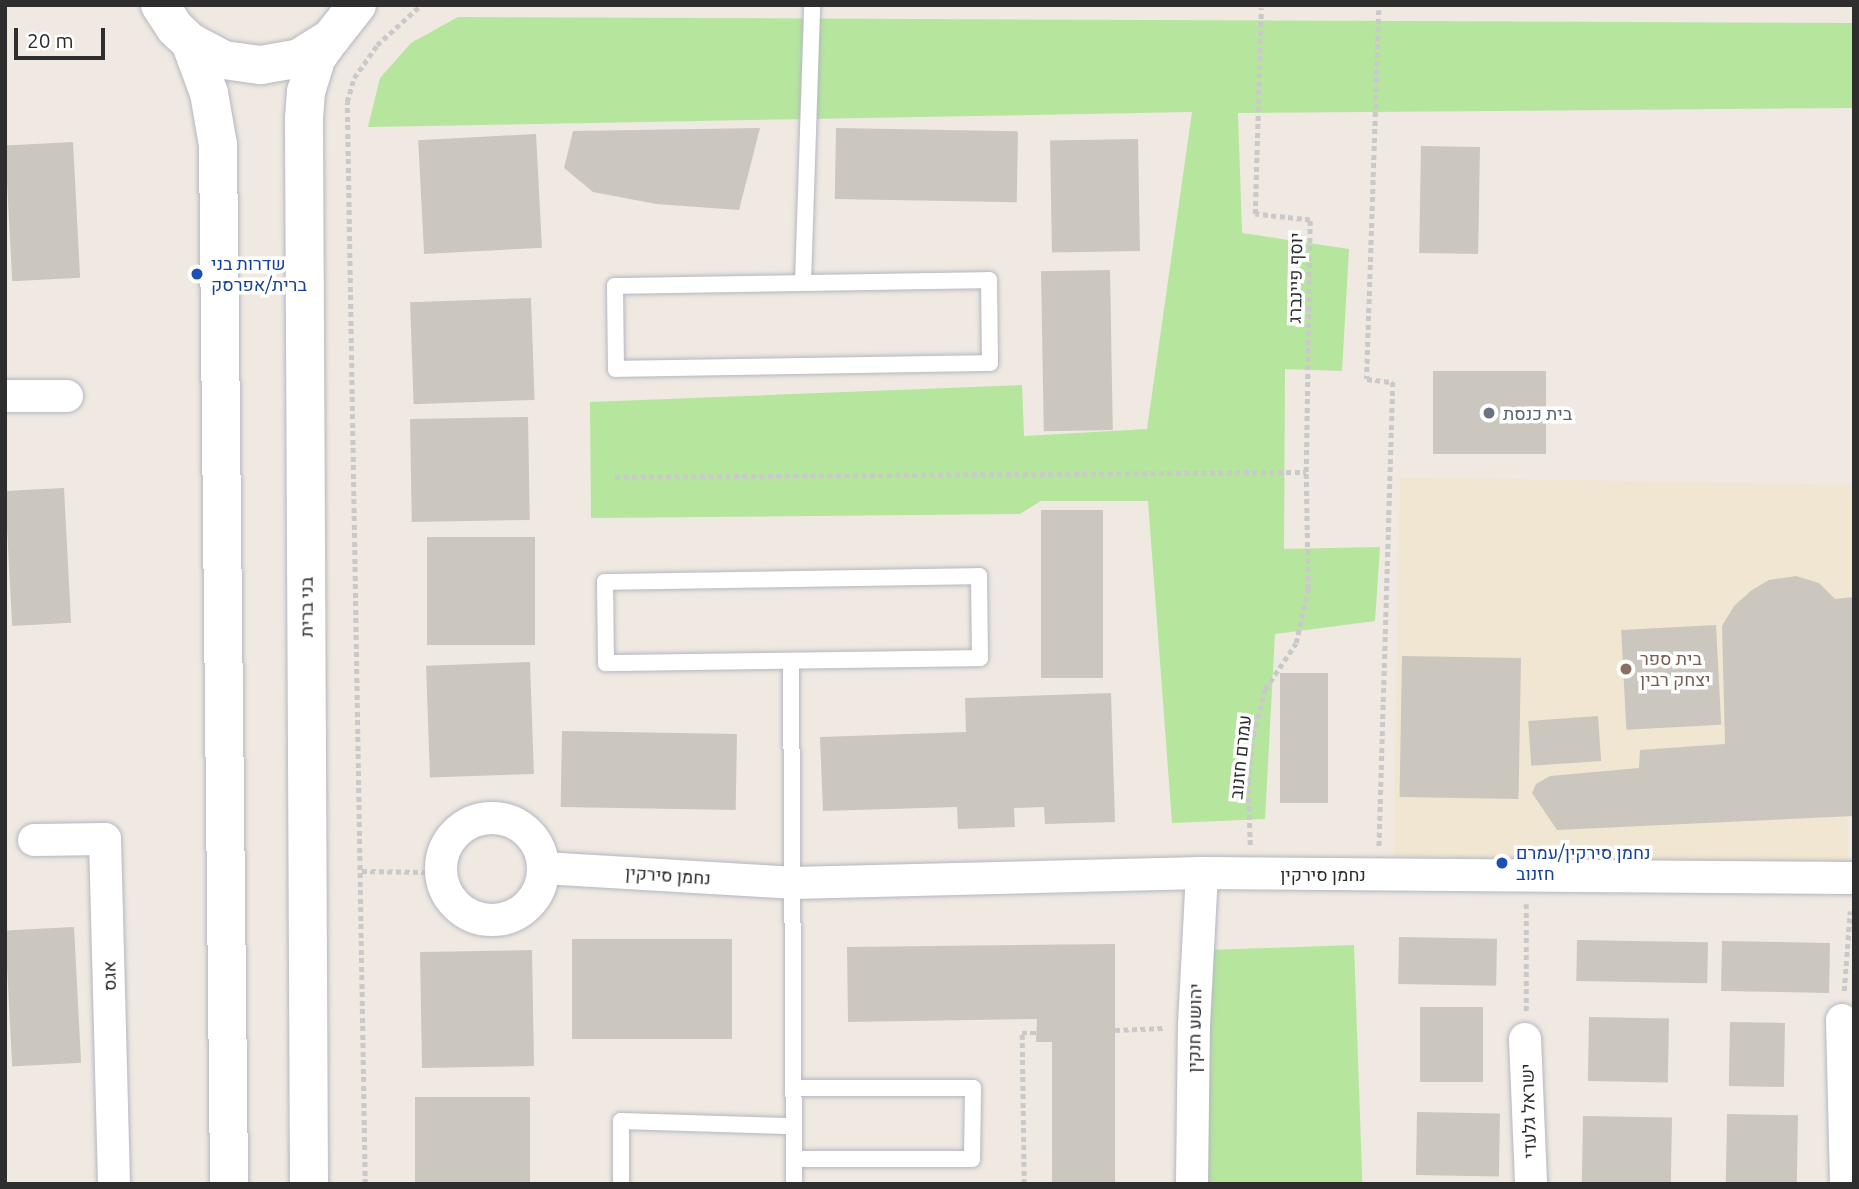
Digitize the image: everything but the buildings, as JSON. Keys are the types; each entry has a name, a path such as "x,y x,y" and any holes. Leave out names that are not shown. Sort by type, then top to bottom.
{"main road":[{"path":"160,5 174,27 190,42 224,60 261,65 299,58 331,38 356,5"},
{"name":"בני ברית","path":"309,1184 304,119 306,92 317,57 331,38"},
{"path":"190,42 209,93 218,145 229,1184"}],"street":[{"path":"5,396 67,396"},
{"name":"אגס","path":"34,840 106,839 114,1184"},
{"name":"נחמן סירקין","path":"543,868 792,883 1202,873 1854,877"},
{"name":"יהושע חנקין","path":"1192,1184 1194,1025 1202,873"},
{"path":"1842,1020 1846,1184"},
{"name":"ישראל גלעדי","path":"1525,1039 1531,1184"}],"lane":[{"path":"803,282 812,5"},
{"path":"989,280 990,363 616,369 615,286 803,282 989,280"},
{"path":"979,576 980,658 791,661 606,663 606,582 979,576"},
{"path":"791,661 794,1184"},
{"path":"793,1088 973,1088 972,1159 794,1159"},
{"path":"621,1184 621,1121 794,1126"}],"path":[{"path":"365,1184 362,871 347,102 354,78 377,45 421,5"},
{"name":"יוסף פיינברג","path":"1261,8 1255,214 1310,220 1306,472"},
{"path":"1379,10 1367,379 1393,382 1379,850"},
{"path":"615,477 1306,472"},
{"name":"עמרם חזנוב","path":"1250,846 1248,782 1253,735 1265,689 1296,643 1308,589 1306,472"},
{"path":"362,871 426,872"},
{"path":"1525,1039 1526,900"},
{"path":"1842,1020 1850,911"},
{"path":"1115,1030 1166,1028"},
{"path":"1024,1184 1022,1033 1036,1033"}],"shaded area":[{"name":"בית ספר יצחק רבין","path":"1400,477 1854,485 1847,864 1393,856"}],"green space":[{"path":"458,17 1854,23 1854,108 1238,113 1242,233 1349,249 1342,371 1285,369 1284,549 1380,547 1375,621 1275,634 1265,819 1172,823 1148,501 1041,501 1020,514 591,518 590,402 1022,385 1024,436 1147,429 1192,112 368,127 380,78 411,43"},
{"path":"1354,945 1362,1184 1203,1184 1195,951"}],"place":[{"name":"שדרות בני ברית/אפרסק","path":"197,274"},
{"name":"בית כנסת","path":"1489,413"},
{"name":"בית ספר יצחק רבין","path":"1626,669"},
{"name":"נחמן סירקין/עמרם חזנוב","path":"1502,863"}]}
